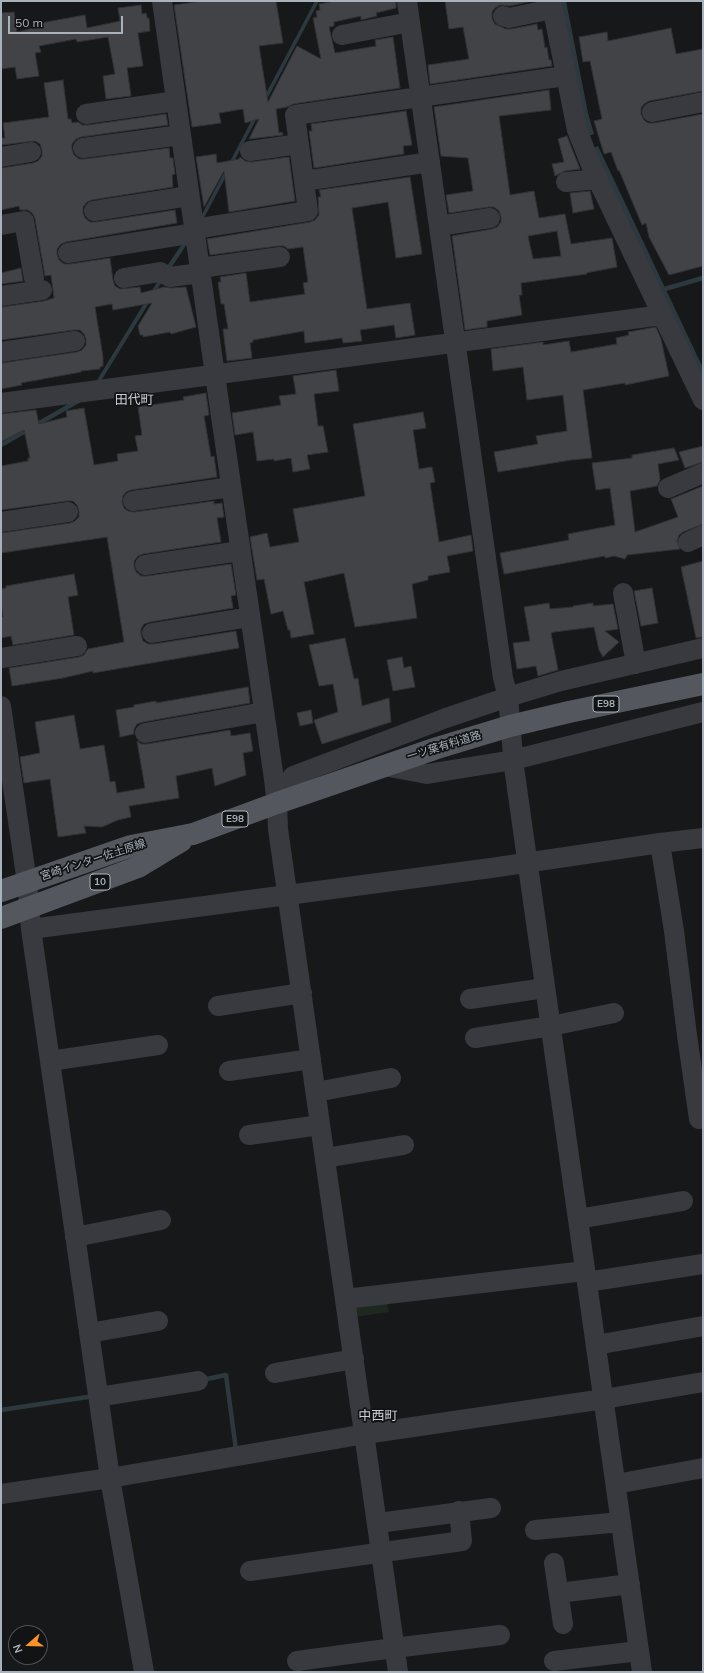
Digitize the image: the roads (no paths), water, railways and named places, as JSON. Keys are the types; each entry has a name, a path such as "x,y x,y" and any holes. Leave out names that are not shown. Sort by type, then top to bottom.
{"main road":[{"name":"一ツ葉有料道路","path":"193,834 384,766 510,726 640,696 703,684"},
{"name":"宮崎インター佐土原線","path":"1,891 131,846 193,834"},
{"name":"宮崎インター佐土原線","path":"1,918 30,919 138,867 193,834"}],"street":[{"path":"162,1 277,803 278,829 398,1672"},
{"path":"407,1 503,678 508,697 513,760 642,1672"},
{"path":"503,16 509,18 551,5 577,130 598,179 703,400"},
{"path":"342,35 410,22"},
{"path":"68,253 308,211 295,115 566,76"},
{"path":"86,114 176,101"},
{"path":"652,112 703,102"},
{"path":"83,148 181,135"},
{"path":"250,151 299,144"},
{"path":"1,156 31,152"},
{"path":"304,181 430,162"},
{"path":"566,182 598,179"},
{"path":"94,212 190,196"},
{"path":"439,226 490,218"},
{"path":"1,225 24,221 38,284 1,296"},
{"path":"124,278 160,272 170,276 280,257"},
{"path":"1,403 662,315"},
{"path":"1,352 75,342"},
{"path":"668,488 703,473"},
{"path":"133,501 231,487"},
{"path":"1,522 68,512"},
{"path":"145,565 240,551"},
{"path":"623,593 636,664"},
{"path":"152,633 250,617"},
{"path":"1,658 77,646"},
{"path":"277,803 293,776 394,736 508,697 562,681 703,648"},
{"path":"145,733 264,712"},
{"path":"384,766 427,774 513,760 703,712"},
{"path":"2,719 5,764 27,882 30,919 110,1478 144,1672"},
{"path":"30,919 288,894 491,868 703,838"},
{"path":"660,843 674,931 699,1119"},
{"path":"470,999 545,988"},
{"path":"218,1006 302,993"},
{"path":"475,1038 551,1026 614,1013"},
{"path":"50,1061 158,1044"},
{"path":"229,1071 311,1059"},
{"path":"316,1092 391,1078"},
{"path":"249,1135 320,1125"},
{"path":"325,1158 404,1145"},
{"path":"578,1220 683,1201"},
{"path":"76,1236 161,1220"},
{"path":"345,1299 586,1277 703,1264"},
{"path":"89,1333 158,1321"},
{"path":"596,1345 703,1326"},
{"path":"275,1373 354,1359"},
{"path":"98,1397 198,1381"},
{"path":"1,1494 110,1478 365,1434 604,1399 703,1382"},
{"path":"616,1484 703,1468"},
{"path":"378,1523 491,1508"},
{"path":"250,1571 381,1554 462,1541 459,1512"},
{"path":"535,1530 621,1522"},
{"path":"554,1563 563,1624"},
{"path":"558,1593 630,1584"},
{"path":"297,1661 500,1635"},
{"path":"554,1661 639,1651"}],"waterway":[{"path":"661,290 703,278"},
{"path":"1,445 78,401"},
{"path":"202,1380 226,1375 236,1450"},
{"path":"1,1410 94,1396"}],"district":[{"name":"田代町","path":"134,400"},
{"name":"中西町","path":"378,1416"}]}
